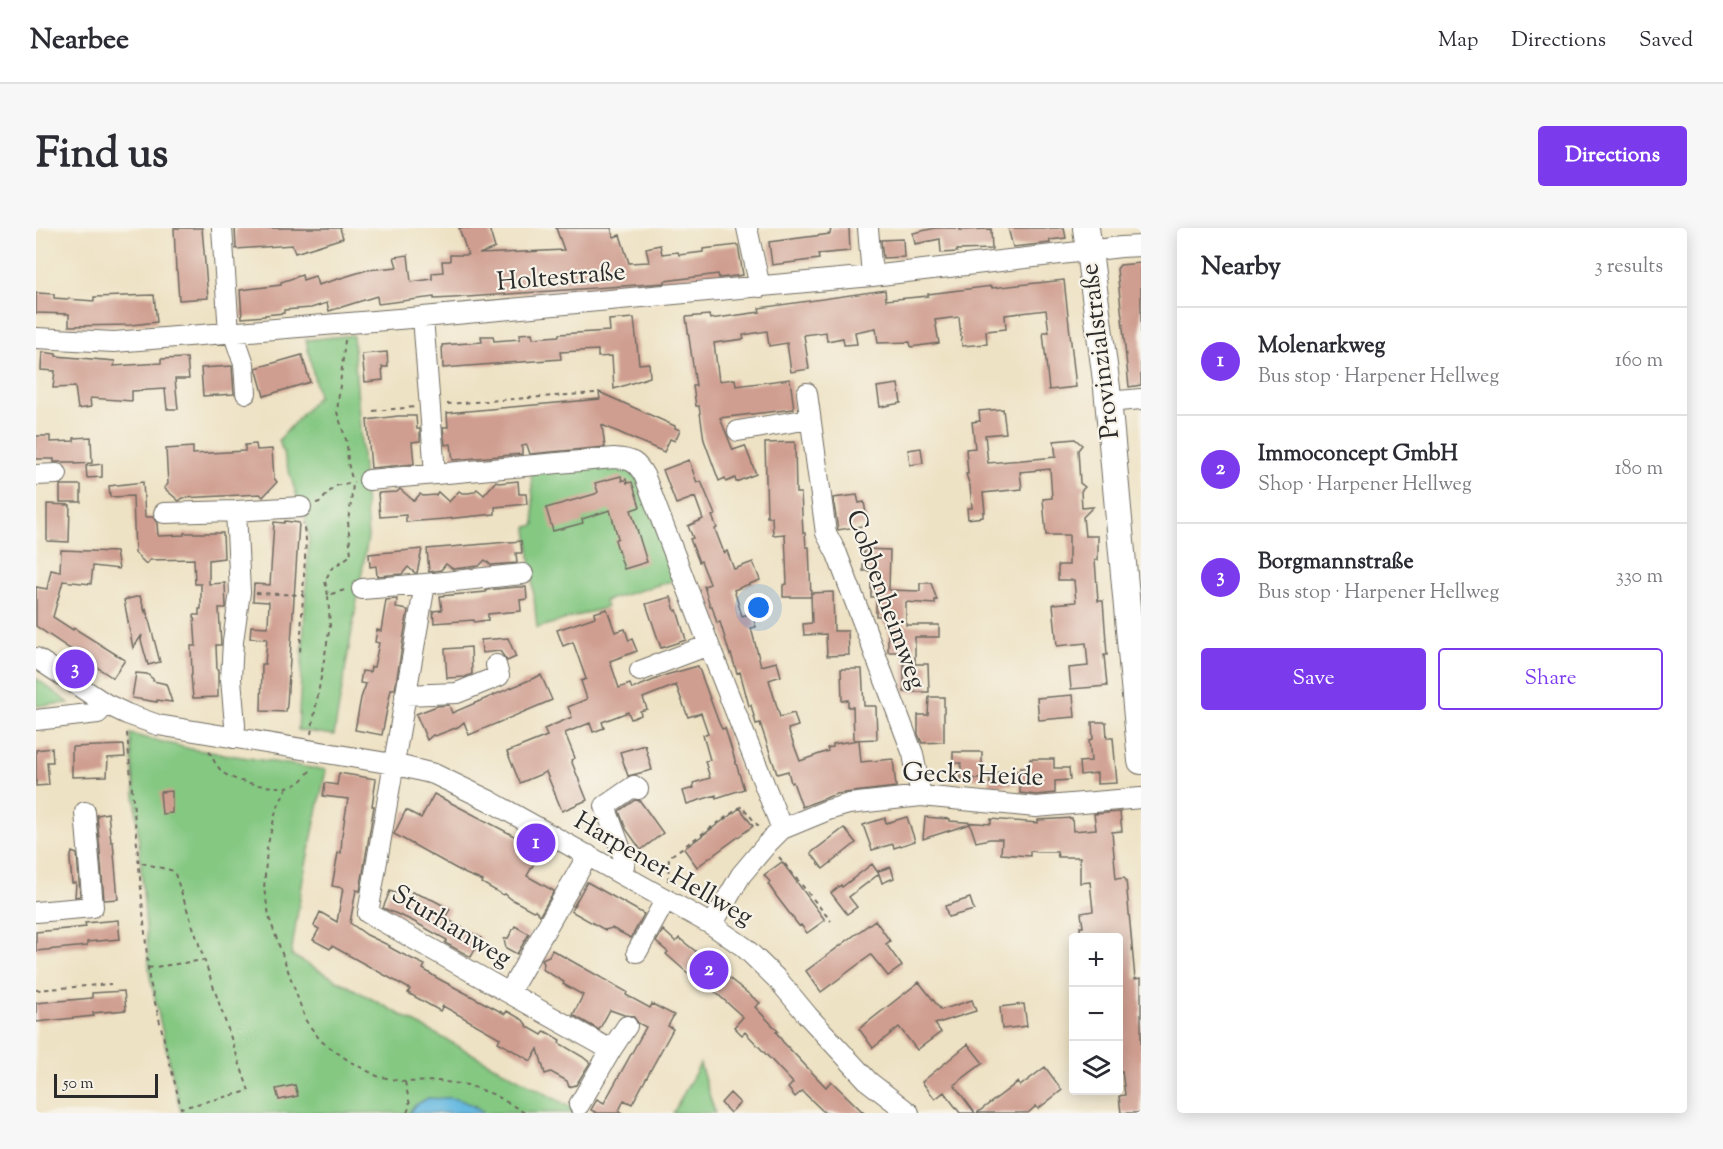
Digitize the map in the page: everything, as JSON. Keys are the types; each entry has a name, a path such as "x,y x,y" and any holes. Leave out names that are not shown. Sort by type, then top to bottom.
{"main road":[{"name":"Provinzialstraße","path":"1088,239 1108,402 1138,698 1141,762"}],"street":[{"path":"222,228 231,333 244,364 246,393"},
{"path":"747,228 760,287"},
{"path":"868,228 872,276"},
{"name":"Holtestraße","path":"36,338 114,342 760,287 872,276 1088,239 1141,246"},
{"path":"423,317 435,474"},
{"name":"Cobbenheimweg","path":"807,393 826,533 837,554 913,754 921,796"},
{"path":"1108,402 1141,399"},
{"path":"738,431 810,419"},
{"path":"361,482 614,458 628,459 639,465 709,645 773,838"},
{"path":"36,475 57,474"},
{"path":"164,513 301,507"},
{"path":"234,738 231,679 233,641 240,592 236,511"},
{"path":"362,589 523,574"},
{"path":"393,764 425,584"},
{"path":"640,671 709,645"},
{"name":"Harpener Hellweg","path":"36,658 106,704 158,725 393,764 434,774 490,801 622,874 667,892 744,947 779,981 869,1082 909,1113"},
{"path":"405,695 457,693 499,676 496,665"},
{"path":"36,720 98,713 106,704"},
{"name":"Sturhanweg","path":"393,764 368,913 611,1050"},
{"path":"622,874 625,861 605,806 629,788 633,786 638,789"},
{"name":"Gecks Heide","path":"712,925 741,875 773,838 828,810 849,804 921,796 1036,807 1141,798"},
{"path":"36,912 93,907 85,812"},
{"name":"Sturhanweg","path":"509,993 588,855"},
{"path":"637,952 667,892"},
{"path":"579,1105 627,1026"}],"path":[{"path":"347,323 337,412 347,443 348,463 361,482"},
{"path":"373,411 595,393"},
{"path":"300,654 306,539 301,507 320,502 335,486 361,482"},
{"path":"310,737 330,626 325,581 331,569 351,555 348,521 351,502 361,482"},
{"path":"328,595 344,590 362,589"},
{"path":"240,592 303,595"},
{"path":"127,730 138,862 149,978 181,1108 249,1091 174,871 138,862"},
{"path":"208,748 217,765 226,774 244,782 296,785 313,767 310,762"},
{"path":"287,786 276,811 267,848 264,889 270,920 306,1021 321,1041 349,1061 377,1076 405,1082 438,1081 468,1085 495,1095 525,1113"},
{"path":"667,892 669,856 742,806 773,838 831,921"},
{"path":"148,968 204,960"},
{"path":"36,990 111,984"},
{"path":"405,1082 410,1105 407,1113"}],"green space":[{"path":"353,335 368,537 334,735 298,730 309,538 303,504 299,503 279,440 318,396 306,340"},
{"path":"626,463 636,469 675,580 604,601 607,607 537,628 527,527 535,525 531,473"},
{"path":"36,678 69,703 36,706"},
{"path":"130,734 191,749 326,770 303,879 291,955 581,1113 484,1113 475,1106 462,1101 428,1098 414,1106 409,1113 181,1113 150,977"},
{"path":"700,1064 715,1113 673,1113"}],"water":[{"path":"428,1098 458,1099 484,1113 409,1113 414,1106"}],"building":[{"path":"174,228 202,228 208,298 179,300"},
{"path":"235,228 340,228 343,238 295,253 292,245 236,249"},
{"path":"459,228 489,228 495,248 479,254 564,250 556,228 611,228 614,237 620,235 629,263 649,262 646,248 660,245 662,254 678,252 679,255 703,252 703,249 738,245 743,275 719,278 718,274 665,281 665,283 453,298 434,299 434,297 378,304 377,296 329,311 327,303 311,308 284,310 284,313 242,318 240,290 281,285 281,282 302,275 303,280 315,276 318,285 367,270 397,267 394,257 408,255 411,282 432,279 432,273 443,272 442,261 450,261 450,255 468,255"},
{"path":"831,228 849,228 850,251 818,254 819,259 772,265 769,242 830,234"},
{"path":"935,228 991,229 992,249 941,253 940,239 915,244 913,233"},
{"path":"1008,228 1064,228 1066,238 1050,240 1050,243 1013,247"},
{"path":"903,239 904,257 883,258 881,240"},
{"path":"1141,263 1141,385 1129,387 1117,269 1120,265"},
{"path":"1064,280 1076,387 1049,390 1043,332 1049,332 1046,310 1005,315 1006,329 986,331 987,344 962,346 959,317 935,320 939,343 911,347 910,342 878,343 876,328 855,332 857,344 844,345 843,338 827,341 826,332 804,335 809,369 791,372 787,343 769,346 767,331 743,335 744,339 714,343 719,381 735,379 736,386 790,379 794,409 720,418 733,450 745,446 756,474 736,482 735,478 726,482 725,478 719,481 704,440 699,406 696,406 693,386 696,386 686,317 709,315 710,319 760,312 759,308 885,290 886,300 992,286 992,288"},
{"path":"36,293 54,294 54,298 94,301 94,297 154,295 157,322 131,325 69,326 69,314 36,313"},
{"path":"634,318 639,364 649,363 650,377 614,389 612,356 598,357 598,350 560,352 561,359 443,368 442,345 482,342 481,336 493,336 494,341 520,339 520,334 532,333 533,338 610,331 609,320"},
{"path":"42,352 56,354 56,356 115,361 114,366 161,363 161,359 187,358 189,379 175,379 178,409 167,409 165,389 132,391 132,401 90,398 91,407 78,409 75,387 53,388 55,371 41,370"},
{"path":"387,352 388,367 382,367 383,380 365,382 362,354"},
{"path":"302,355 310,382 264,396 256,368"},
{"path":"232,366 234,394 203,396 201,368"},
{"path":"898,384 901,403 880,407 877,387"},
{"path":"599,392 675,426 680,430 675,441 670,439 664,452 602,425 605,447 530,454 527,445 522,446 522,454 453,460 451,444 445,445 443,427 448,427 447,413 600,399"},
{"path":"1003,409 1006,433 985,435 988,463 1056,457 1054,441 1075,439 1082,445 1078,450 1080,483 1085,487 1081,491 1082,508 1093,507 1083,517 1085,536 1098,536 1098,560 1095,560 1098,601 1103,601 1107,686 1071,689 1069,668 1088,666 1086,643 1057,646 1053,604 1076,602 1074,580 1058,580 1058,565 1069,565 1069,535 1046,535 1043,499 1052,498 1050,469 1020,472 1022,489 983,493 985,512 983,512 983,517 968,519 967,508 972,508 970,486 966,474 968,474 966,449 975,448 972,422 980,421 979,411"},
{"path":"416,416 417,429 420,429 420,441 412,442 414,464 371,468 367,420"},
{"path":"36,436 50,436 50,442 74,441 74,438 91,437 92,463 75,464 75,462 54,462 54,459 36,459"},
{"path":"795,442 796,493 801,493 803,533 805,533 806,547 809,547 811,597 783,597 783,585 787,584 785,534 773,535 772,517 767,517 765,443"},
{"path":"256,444 257,450 272,449 274,478 277,482 263,497 260,494 183,498 179,501 164,488 168,484 166,449 193,447 193,454 245,451 245,445"},
{"path":"921,448 923,463 910,465 908,450"},
{"path":"689,460 697,483 701,481 715,515 712,516 717,528 715,529 724,553 727,551 734,569 753,562 760,580 734,590 742,616 752,613 756,627 751,628 761,666 777,662 781,676 769,680 780,717 794,713 798,726 788,729 800,761 828,751 827,748 833,747 833,744 859,740 861,762 893,759 896,787 836,794 802,807 788,771 777,774 760,723 756,724 751,705 749,706 740,672 737,673 720,622 717,623 712,606 710,606 704,586 710,584 690,539 693,538 688,526 703,519 695,497 676,504 663,470"},
{"path":"102,464 102,477 87,478 86,466"},
{"path":"621,476 622,481 626,479 627,483 632,482 640,507 631,510 647,562 624,569 615,540 618,538 610,510 582,519 583,523 553,531 546,508 595,494 598,492 595,483"},
{"path":"496,481 499,483 518,481 519,494 526,494 527,504 495,507 495,514 445,519 406,522 406,515 380,517 378,493 397,492 400,489 414,501 420,494 423,496 436,495 438,492 449,502 459,491 468,493 477,489 484,495"},
{"path":"143,482 145,517 153,517 157,523 158,536 223,533 224,558 209,560 209,584 225,583 226,608 219,608 221,645 216,645 218,697 193,698 191,646 196,646 194,615 199,615 199,609 201,609 201,584 195,584 194,559 150,560 146,564 135,553 133,496 110,497 109,486"},
{"path":"60,485 81,485 81,502 60,502"},
{"path":"857,495 859,503 864,502 868,525 838,530 833,498"},
{"path":"47,504 70,505 69,542 47,541"},
{"path":"285,521 299,523 286,712 261,711 262,664 265,664 267,639 250,638 251,626 268,627 269,602 253,601 254,584 270,585 274,522 284,523"},
{"path":"521,541 522,553 516,553 517,563 491,565 485,560 479,566 453,569 446,564 441,570 429,572 427,549"},
{"path":"422,549 417,573 408,567 402,574 377,576 376,566 370,567 369,554"},
{"path":"864,549 890,550 889,590 920,591 920,583 931,583 937,600 935,604 906,602 906,625 939,625 939,637 915,637 915,664 928,664 929,692 904,692 904,652 888,652 888,625 883,625 881,616 876,616 876,597 871,597 871,571 863,571"},
{"path":"61,550 116,552 119,569 93,566 91,584 63,581 53,617 125,660 113,678 36,626 36,587 47,589 51,570 60,572"},
{"path":"526,587 527,599 520,600 521,611 488,614 488,620 474,622 474,620 434,623 433,611 442,610 440,596"},
{"path":"833,592 834,631 848,631 849,655 827,656 826,634 804,635 803,624 812,623 811,593"},
{"path":"140,596 145,612 146,609 160,662 148,665 141,640 142,635 133,648 124,600"},
{"path":"671,597 686,640 661,648 646,604"},
{"path":"397,599 396,608 408,610 395,689 391,689 382,735 355,730 366,684 360,683 362,671 370,672 371,667 374,667 379,643 375,642 377,630 381,631 386,600"},
{"path":"607,609 615,632 625,629 629,641 632,639 637,651 610,661 619,688 630,684 632,689 666,675 698,666 719,723 722,729 725,728 744,789 687,804 683,791 694,788 693,783 710,778 705,761 710,760 703,735 708,733 701,713 688,717 676,685 643,698 647,709 640,711 641,715 631,719 628,712 602,722 604,728 593,732 590,723 565,733 575,758 571,760 587,800 562,811 546,772 520,783 507,752 547,736 544,729 572,717 568,707 587,699 581,681 586,679 573,642 563,646 557,630 595,617 594,613"},
{"path":"508,638 516,657 507,661 500,651 482,653 481,640"},
{"path":"471,647 472,674 465,677 447,678 445,649"},
{"path":"841,669 862,669 864,706 876,706 877,739 854,740 853,707 848,707 848,700 842,701"},
{"path":"136,673 147,674 153,681 166,684 172,702 132,698"},
{"path":"541,675 552,700 469,735 464,722 458,727 433,735 427,740 416,714 437,706 449,705 452,713"},
{"path":"1073,695 1075,717 1039,720 1037,698"},
{"path":"929,697 944,697 944,742 922,743 918,734 918,715 928,715"},
{"path":"1092,722 1106,722 1107,738 1113,738 1117,783 1097,784 1097,773 1080,775 1079,762 1091,761 1089,740 1093,739"},
{"path":"124,745 125,757 108,758 107,776 72,777 72,747"},
{"path":"645,745 652,770 628,776 620,752"},
{"path":"52,748 53,762 47,762 49,785 36,786 36,750"},
{"path":"953,752 982,752 982,779 961,779 961,763 953,763"},
{"path":"1030,759 1054,759 1054,768 1069,768 1070,780 1055,781 1055,793 1036,795 1020,793 1020,784 990,786 989,773 1030,768"},
{"path":"339,773 376,779 372,806 374,806 360,891 356,890 350,923 367,935 425,965 423,969 437,978 505,1014 507,1011 542,1035 545,1031 560,1040 559,1043 590,1063 576,1085 569,1087 567,1081 551,1072 545,1074 538,1049 531,1061 498,1042 500,1038 443,1006 440,1011 408,993 410,989 332,946 330,949 313,940 319,929 314,926 320,912 337,922 343,888 332,886 338,853 341,853 348,799 323,796 325,783 337,785"},
{"path":"172,791 172,813 162,814 160,792"},
{"path":"434,794 541,850 527,876 554,891 540,915 535,910 482,883 483,881 394,834 406,810 421,818"},
{"path":"635,800 640,801 663,833 641,850 626,829 619,811"},
{"path":"740,808 753,826 697,867 684,849"},
{"path":"1120,812 1122,831 1112,832 1116,879 1126,880 1135,979 1141,978 1141,1113 1121,1113 1119,1096 1125,1095 1123,1079 1123,933 1081,933 1080,927 1083,927 1081,913 1093,911 1090,882 1080,883 1080,857 1058,857 1057,852 1030,851 1030,856 1001,854 1002,839 976,842 970,824 923,839 925,817 991,824 991,819 1038,823 1038,820 1072,818 1073,831 1096,829 1094,814"},
{"path":"108,813 118,899 104,900 97,815"},
{"path":"907,817 915,841 894,848 893,844 872,850 863,825 885,818 886,823"},
{"path":"844,828 856,843 823,869 811,853"},
{"path":"72,852 77,854 80,896 75,897 76,883 72,883 70,860"},
{"path":"782,862 825,920 807,933 777,897 764,875"},
{"path":"872,864 879,874 849,897 857,907 847,914 831,893"},
{"path":"891,867 894,878 882,883 878,871"},
{"path":"587,882 644,914 631,938 612,928 605,930 571,911"},
{"path":"390,891 409,899 412,892 450,909 445,918 481,938 471,957 445,943 447,940 383,908"},
{"path":"970,898 974,910 948,917 945,906"},
{"path":"118,920 120,939 87,942 87,946 36,951 36,932 86,927 85,923"},
{"path":"875,920 890,941 886,944 902,966 888,976 871,955 821,992 806,971"},
{"path":"515,926 529,934 517,954 506,948 504,939 508,938"},
{"path":"663,930 676,942 679,938 760,1003 755,1007 778,1031 776,1032 783,1042 826,1087 831,1081 864,1113 825,1113 802,1091 795,1097 788,1088 793,1083 745,1032 742,1035 734,1027 743,1017 705,983 704,985 684,970 656,942"},
{"path":"552,950 627,992 626,995 650,1008 652,1004 674,1015 668,1026 673,1029 632,1104 624,1100 619,1111 623,1113 597,1113 591,1110 597,1099 604,1103 646,1027 638,1023 633,1016 610,1010 599,1030 573,1015 583,995 542,969 544,964 542,959 549,956"},
{"path":"919,982 941,1010 972,1000 976,1011 935,1024 941,1032 917,1050 899,1027 873,1048 859,1029"},
{"path":"124,991 126,1010 36,1022 36,1003 92,998 92,993"},
{"path":"1024,1004 1027,1026 1002,1029 1000,1007"},
{"path":"968,1044 983,1063 954,1085 975,1113 960,1113 944,1092 935,1099 922,1082"},
{"path":"1045,1067 1062,1090 1038,1109 1036,1106 1028,1113 977,1113 1018,1082 1020,1086"},
{"path":"295,1085 298,1096 279,1100 276,1089"},
{"path":"730,1093 740,1103 730,1113 721,1103"}],"place":[{"name":"Borgmannstraße","path":"75,669"},
{"name":"Molenarkweg","path":"536,843"},
{"name":"Immoconcept GmbH","path":"709,970"}]}
